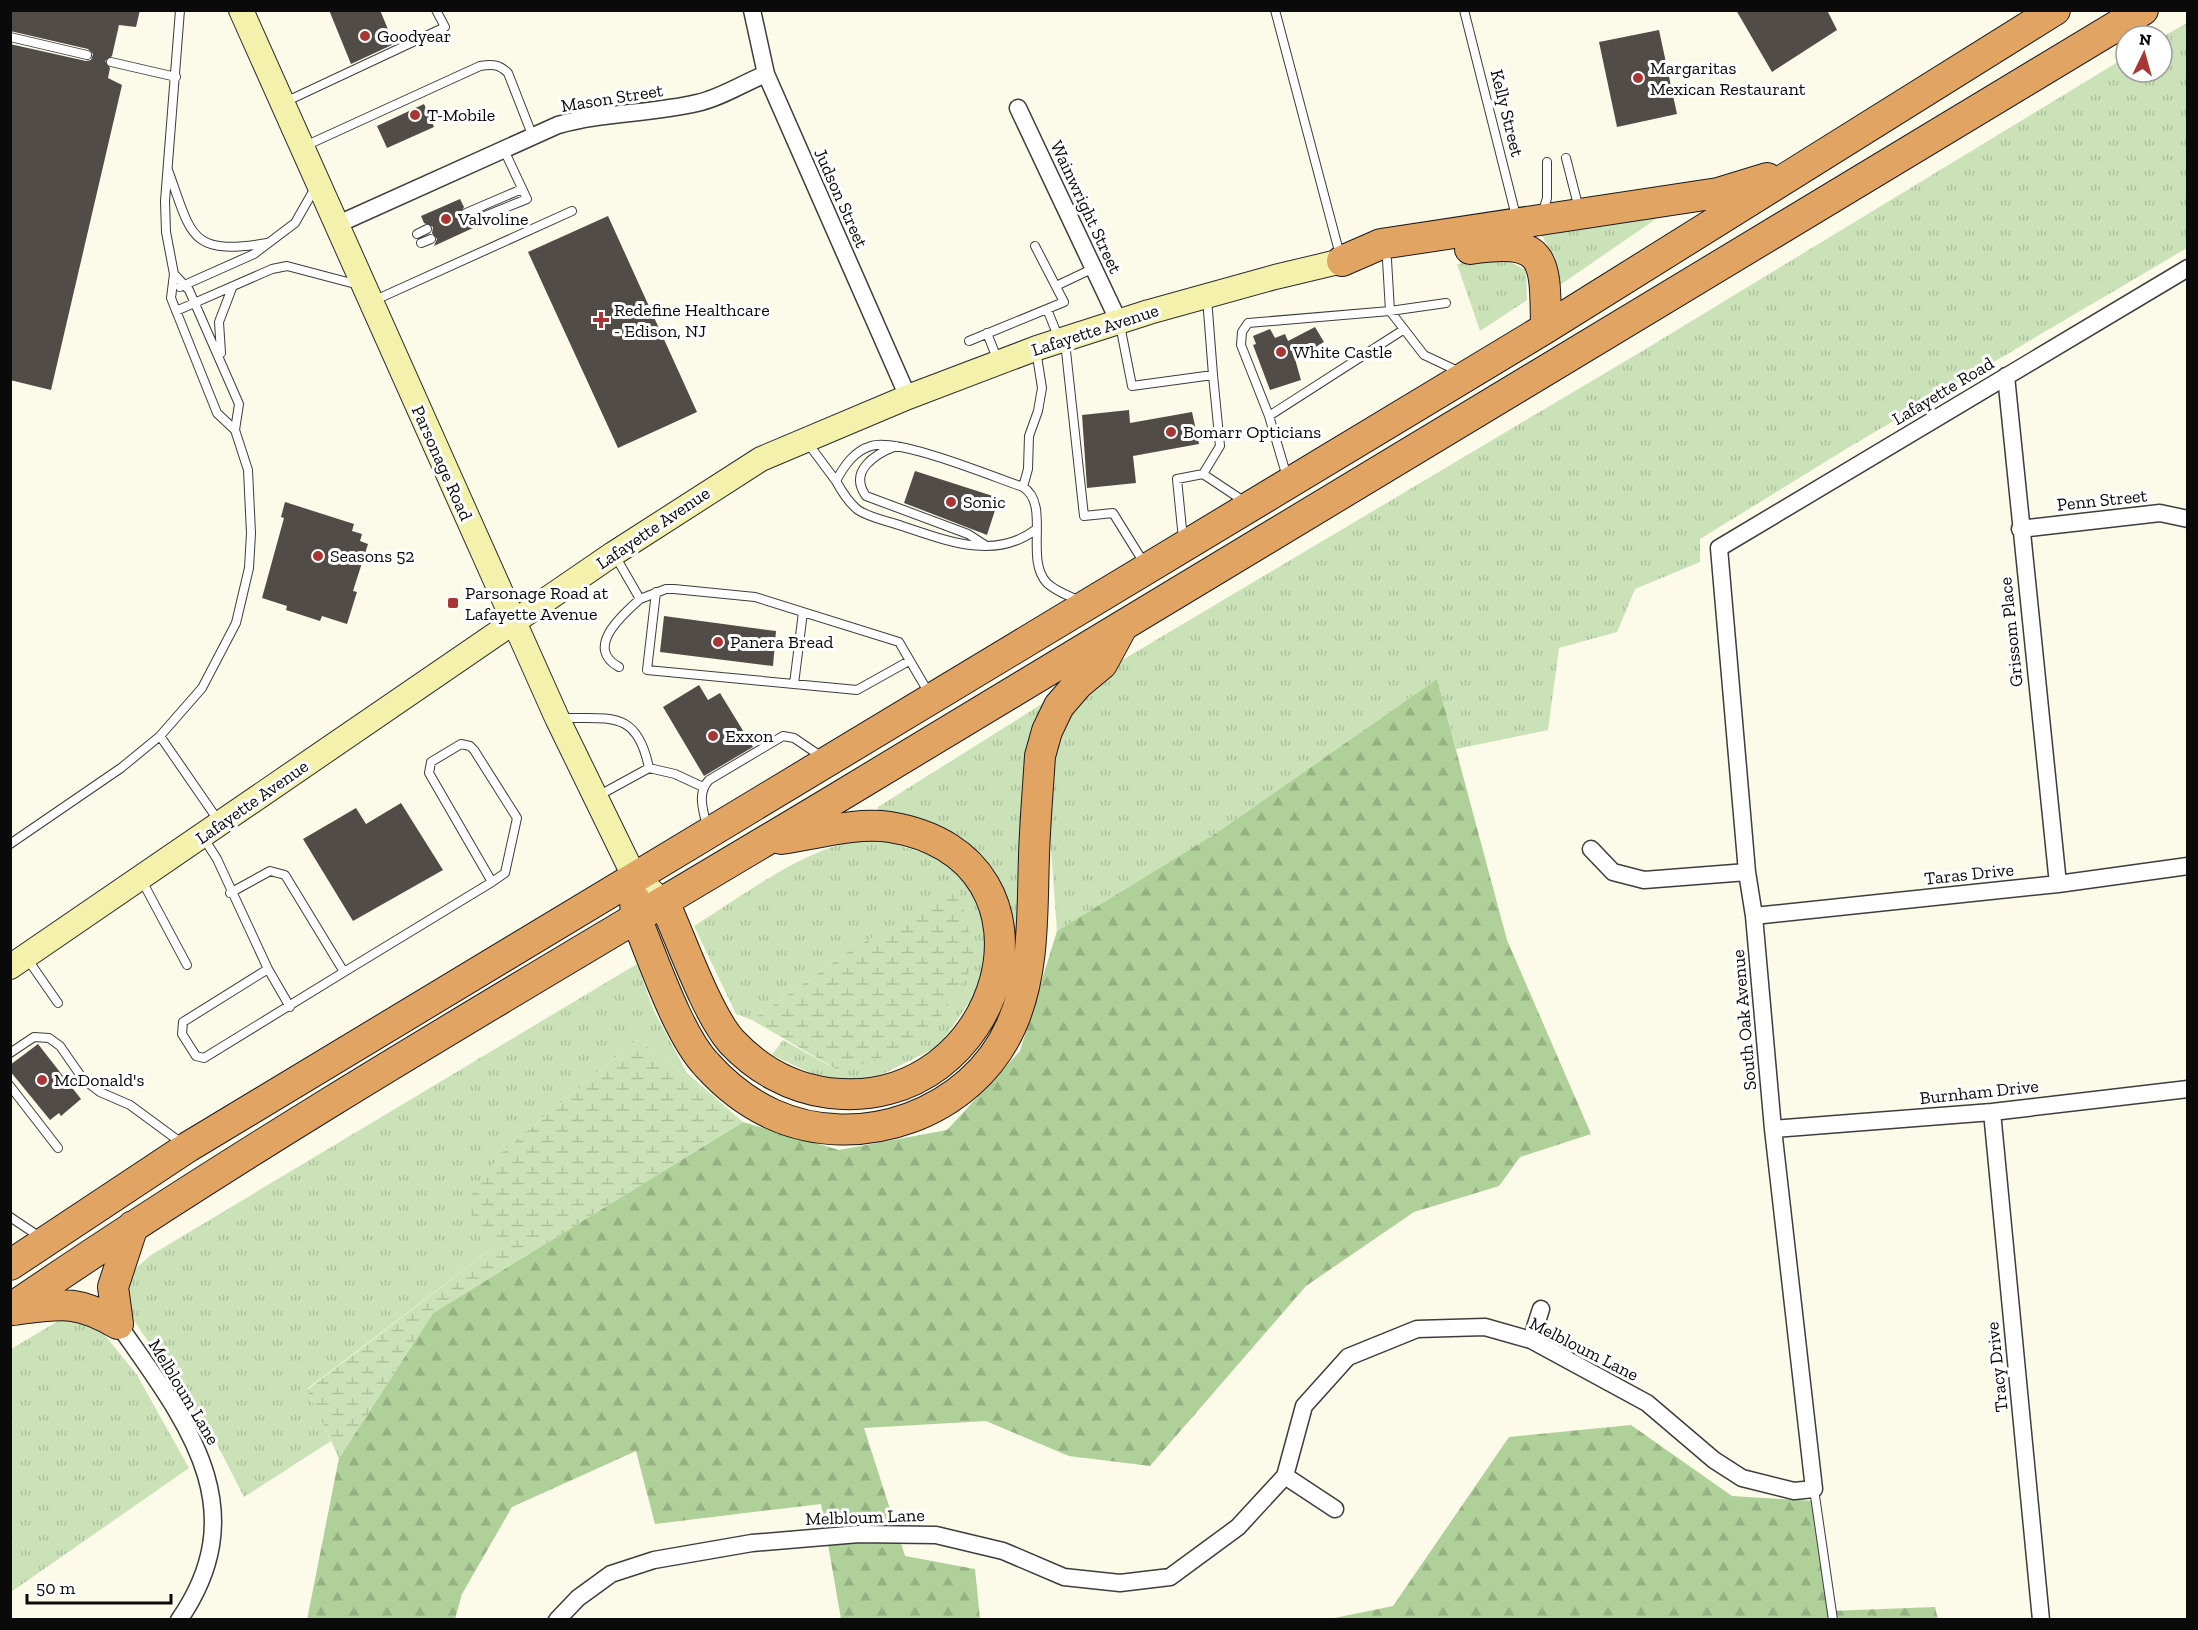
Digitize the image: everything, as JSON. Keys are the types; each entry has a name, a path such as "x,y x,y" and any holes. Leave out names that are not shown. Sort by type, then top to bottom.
{"highway":[{"path":"10,1265 188,1147 1546,328 2055,10"},
{"path":"10,1310 132,1226 636,918 1685,290 2143,10"},
{"path":"1342,261 1381,244 1718,193 1745,183 1797,171"},
{"path":"1342,261 1387,260 1503,244 1524,247 1538,259 1544,272 1546,328"},
{"path":"634,876 636,918 689,1042 705,1064 744,1098 772,1114 799,1123 852,1131 914,1117 961,1090 982,1070 1010,1027 1020,1003 1031,935 1040,756 1047,730 1059,706 1078,684 1102,664 1122,626"},
{"path":"664,902 716,1018 730,1039 747,1056 785,1081 813,1091 840,1094 868,1093 897,1087 916,1078 959,1047 975,1027 988,1004 997,981 1000,961 1000,937 994,907 977,876 965,863 935,842 888,827 852,828 764,842"},
{"path":"118,1324 113,1287 132,1226"},
{"path":"10,1310 62,1304 77,1305 118,1324"}],"street":[{"name":"Parsonage Road","path":"241,10 557,718 634,876 664,902"},
{"name":"Judson Street","path":"752,10 766,74 908,397"},
{"name":"Mason Street","path":"336,225 533,137 582,119 700,103 766,74"},
{"name":"Wainwright Street","path":"1018,108 1119,322"},
{"name":"Lafayette Avenue","path":"18,962 613,554 761,459 908,397 1062,340 1206,296 1342,261"},
{"name":"Lafayette Road","path":"1719,548 2187,268"},
{"name":"Grissom Place","path":"2006,376 2058,884"},
{"name":"Penn Street","path":"2020,529 2160,513 2187,519"},
{"name":"South Oak Avenue","path":"1719,548 1747,872 1754,916 1773,1129 1814,1489"},
{"path":"1591,849 1613,872 1644,880 1747,872"},
{"name":"Taras Drive","path":"1754,916 2058,884 2187,866"},
{"name":"Burnham Drive","path":"1773,1129 1992,1112 2187,1089"},
{"name":"Tracy Drive","path":"1992,1112 2041,1620"},
{"path":"1531,1340 1540,1310"},
{"name":"Melbloum Lane","path":"118,1324 192,1435 208,1481 212,1528 209,1554 203,1576 179,1620"},
{"name":"Melbloum Lane","path":"557,1620 578,1598 611,1574 654,1560 752,1543 859,1534 936,1535 1003,1551 1064,1577 1120,1583 1170,1577 1238,1527 1285,1476 1304,1406 1348,1357 1417,1329 1485,1327 1531,1340 1647,1403 1714,1461 1742,1478 1794,1491 1814,1489"},
{"path":"1285,1476 1335,1509"}],"lane":[{"path":"180,10 167,166 166,232 174,274 171,298 217,413 235,430"},
{"path":"282,104 445,27 436,10"},
{"path":"1275,10 1342,261"},
{"name":"Kelly Street","path":"1464,10 1529,221"},
{"path":"10,37 87,55"},
{"path":"111,62 176,77"},
{"path":"302,148 480,66 493,64 508,73 533,137"},
{"path":"470,222 527,199 504,150"},
{"path":"1566,158 1580,213"},
{"path":"1529,221 1547,198 1547,162"},
{"path":"167,166 189,226 202,242 221,248 267,243"},
{"path":"172,291 254,254 296,223 317,184"},
{"path":"466,213 522,189"},
{"path":"176,311 272,269 287,266 367,294 572,211"},
{"path":"417,234 427,229"},
{"path":"421,243 431,239"},
{"path":"969,340 1064,302 1035,246"},
{"path":"1387,260 1390,311 1403,330 1424,355 1467,376"},
{"path":"1056,286 1094,268"},
{"path":"10,844 121,768 160,736 202,688 219,660 236,623 249,568 251,533 248,470 235,430 239,404 195,303 185,285 174,274"},
{"path":"221,360 219,322 232,288"},
{"path":"1203,474 1220,446 1206,296"},
{"path":"1289,483 1269,416 1241,345 1242,332 1248,323 1390,311 1446,303"},
{"path":"1047,309 1062,340 1084,516 1113,513 1148,568"},
{"path":"1119,322 1132,386 1213,375"},
{"path":"1269,416 1403,330"},
{"path":"987,333 998,362"},
{"path":"1023,487 1028,469 1029,436 1042,388 1036,349"},
{"path":"805,439 836,481 843,495 861,512 960,545 986,546 1016,541 1035,530"},
{"path":"836,481 846,462 861,451 883,444 896,446 1023,487 1033,494 1036,502 1035,530 1041,575 1058,590 1087,604"},
{"path":"896,446 879,453 864,466 861,481 866,496 968,534 986,546"},
{"path":"1184,546 1178,479 1203,474 1251,506"},
{"path":"613,554 640,599"},
{"path":"619,667 609,661 605,653 606,636 611,627 640,599 656,592 674,589 744,595 899,642 931,697"},
{"path":"656,592 647,670 857,690 909,662"},
{"path":"794,684 803,612"},
{"path":"557,718 622,720 632,727 646,755 649,768"},
{"path":"160,736 212,830 217,859 230,893 290,1007"},
{"path":"708,832 701,795 703,787 709,780 783,736 794,738 827,760"},
{"path":"268,969 186,1018 181,1027 182,1034 196,1056 204,1058 290,1007 344,972 492,882 505,873 517,818 474,750 461,744 431,762 429,773 492,882"},
{"path":"596,797 649,768 675,774 703,787"},
{"path":"230,893 267,872 282,873 344,972"},
{"path":"141,878 187,966"},
{"path":"18,962 58,1003"},
{"path":"10,1053 34,1037 41,1035 49,1038 60,1046 83,1079 100,1092 130,1105 188,1147"},
{"path":"10,1086 58,1148"},
{"path":"10,1216 46,1241"},
{"path":"1814,1489 1833,1620"}],"green space":[{"path":"2187,23 2187,248 1851,446 1700,539 1700,562 1635,589 1617,632 1559,648 1548,730 1456,749 1437,679 1218,832 1057,931 1049,822 1051,767 1072,702 1109,668 1649,347 2114,64 2114,84 2174,84 2174,30"},
{"path":"1666,212 1560,285 1555,257 1539,231"},
{"path":"1500,257 1526,270 1527,300 1480,331 1457,264"},
{"path":"1437,679 1507,940 1591,1134 1520,1157 1499,1186 1414,1212 1306,1286 1150,1466 1069,1456 986,1421 864,1428 905,1556 975,1569 980,1619 841,1619 821,1504 655,1524 636,1451 512,1507 462,1594 455,1619 307,1620 339,1458 433,1313 743,1122 839,1150 947,1130 1020,1051 1057,931 1218,832"},
{"path":"1045,702 1028,758 1015,944 1011,946 1001,894 877,814 878,807"},
{"path":"875,838 946,860 978,896 988,939 982,984 939,1046 873,1079 826,1080 772,1055 783,1040 841,1072 849,951 752,1020 736,1014 694,926 804,859 827,849"},
{"path":"958,888 976,960 942,1015 905,1049 841,1072 752,1020 849,951"},
{"path":"637,964 654,1011 687,1073 743,1122 638,1039 502,1152 499,1243 307,1389 331,1441 244,1497 217,1444 125,1307 122,1280 151,1255"},
{"path":"638,1039 743,1122 433,1313 339,1458 307,1390 499,1243 463,1206 502,1152"},
{"path":"70,1314 95,1323 137,1375 189,1468 11,1592 11,1349"},
{"path":"1631,1425 1732,1496 1815,1501 1830,1611 1935,1607 1938,1619 1325,1620 1393,1606 1509,1437"}],"building":[{"path":"10,10 140,10 136,27 119,25 112,56 105,61 110,68 108,78 122,85 51,390 10,380 10,44 86,61 91,60 93,54 88,49 10,31"},
{"name":"Goodyear","path":"329,10 380,10 394,44 351,64"},
{"path":"1736,10 1827,10 1837,30 1772,72"},
{"name":"Margaritas Mexican Restaurant","path":"1659,30 1677,114 1617,127 1599,42"},
{"name":"T-Mobile","path":"424,104 434,127 387,148 377,126"},
{"name":"Valvoline","path":"460,199 464,207 460,215 464,219 464,225 473,228 434,246 437,239 432,233 433,227 424,223 421,216"},
{"path":"608,216 697,412 618,448 528,252"},
{"name":"White Castle","path":"1315,327 1324,342 1295,359 1301,380 1270,390 1253,345 1256,344 1253,336 1270,329 1275,338 1285,334 1288,341"},
{"path":"1129,410 1130,423 1192,412 1199,444 1133,456 1136,483 1087,488 1082,415"},
{"name":"Sonic","path":"915,471 999,498 987,535 904,503"},
{"name":"Seasons 52","path":"285,502 354,524 352,531 362,534 360,541 368,544 353,591 357,592 347,624 322,616 320,621 286,610 287,606 262,598 284,518 281,517"},
{"name":"Panera Bread","path":"664,616 776,631 773,666 660,652"},
{"name":"Exxon","path":"699,685 708,700 720,693 753,747 704,776 663,707"},
{"path":"401,803 443,870 353,921 303,839 356,808 366,824"},
{"name":"McDonald's","path":"38,1044 81,1099 61,1116 59,1113 50,1120 10,1071 10,1065"}],"place":[{"name":"Goodyear","path":"365,36"},
{"name":"Margaritas Mexican Restaurant","path":"1638,78"},
{"name":"T-Mobile","path":"415,115"},
{"name":"Valvoline","path":"446,219"},
{"name":"Redefine Healthcare - Edison, NJ","path":"601,320"},
{"name":"White Castle","path":"1281,352"},
{"name":"Bomarr Opticians","path":"1171,432"},
{"name":"Sonic","path":"951,502"},
{"name":"Seasons 52","path":"318,556"},
{"name":"Parsonage Road at Lafayette Avenue","path":"453,603"},
{"name":"Panera Bread","path":"718,642"},
{"name":"Exxon","path":"713,736"},
{"name":"McDonald's","path":"42,1080"}]}
